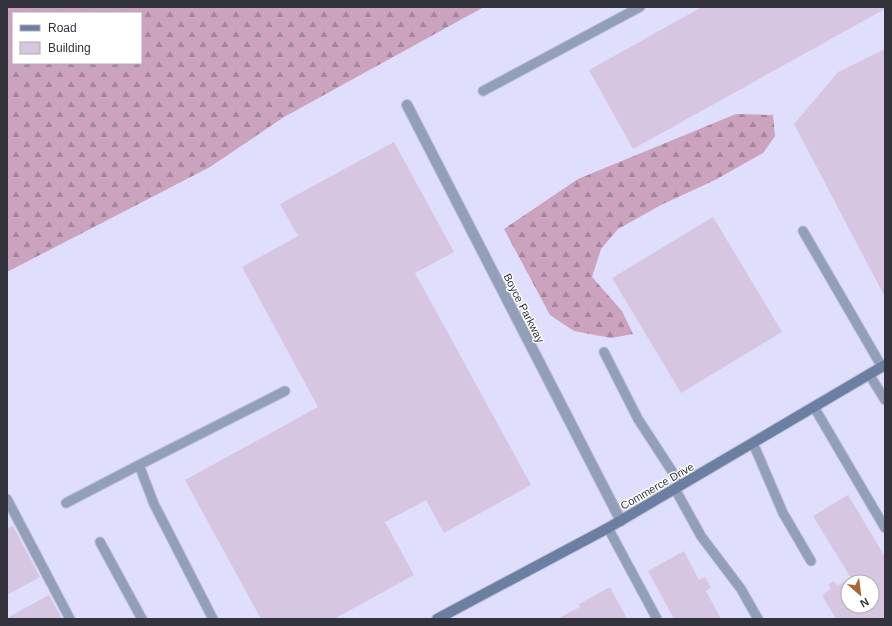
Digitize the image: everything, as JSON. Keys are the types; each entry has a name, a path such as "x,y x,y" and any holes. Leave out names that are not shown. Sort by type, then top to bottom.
{"street":[{"name":"Boyce Parkway","path":"407,105 621,521"},
{"name":"Commerce Drive","path":"442,618 621,521 883,366"}],"lane":[{"path":"483,91 640,7"},
{"path":"803,231 883,366"},
{"path":"604,352 638,419 678,487 701,536 741,589 758,619"},
{"path":"869,374 885,400"},
{"path":"66,503 284,391"},
{"path":"814,407 885,528"},
{"path":"753,443 783,513 811,561"},
{"path":"139,465 154,504 213,619"},
{"path":"7,499 70,619"},
{"path":"608,528 657,619"},
{"path":"100,542 142,619"}],"green space":[{"path":"7,7 484,7 284,117 210,167 7,272"},
{"path":"736,114 773,115 775,136 763,153 715,180 661,205 618,229 601,249 592,277 622,311 633,334 611,338 574,331 550,315 504,229 578,179"}],"building":[{"path":"702,7 885,7 885,9 633,149 589,70"},
{"path":"885,49 885,297 794,124 838,72"},
{"path":"394,142 454,252 415,273 531,485 444,533 426,500 385,522 414,575 334,619 261,619 185,480 318,407 242,267 298,236 280,204"},
{"path":"713,217 782,332 681,393 612,278"},
{"path":"848,495 885,557 885,617 882,619 836,619 822,595 831,589 828,585 834,581 837,586 840,584 840,614 880,614 880,574 849,574 813,516"},
{"path":"13,526 40,577 7,595 7,529"},
{"path":"684,551 699,580 705,577 711,588 706,591 721,619 674,619 648,571"},
{"path":"610,587 627,619 557,619 580,607 579,604"},
{"path":"49,595 62,619 7,619 7,618"}]}
